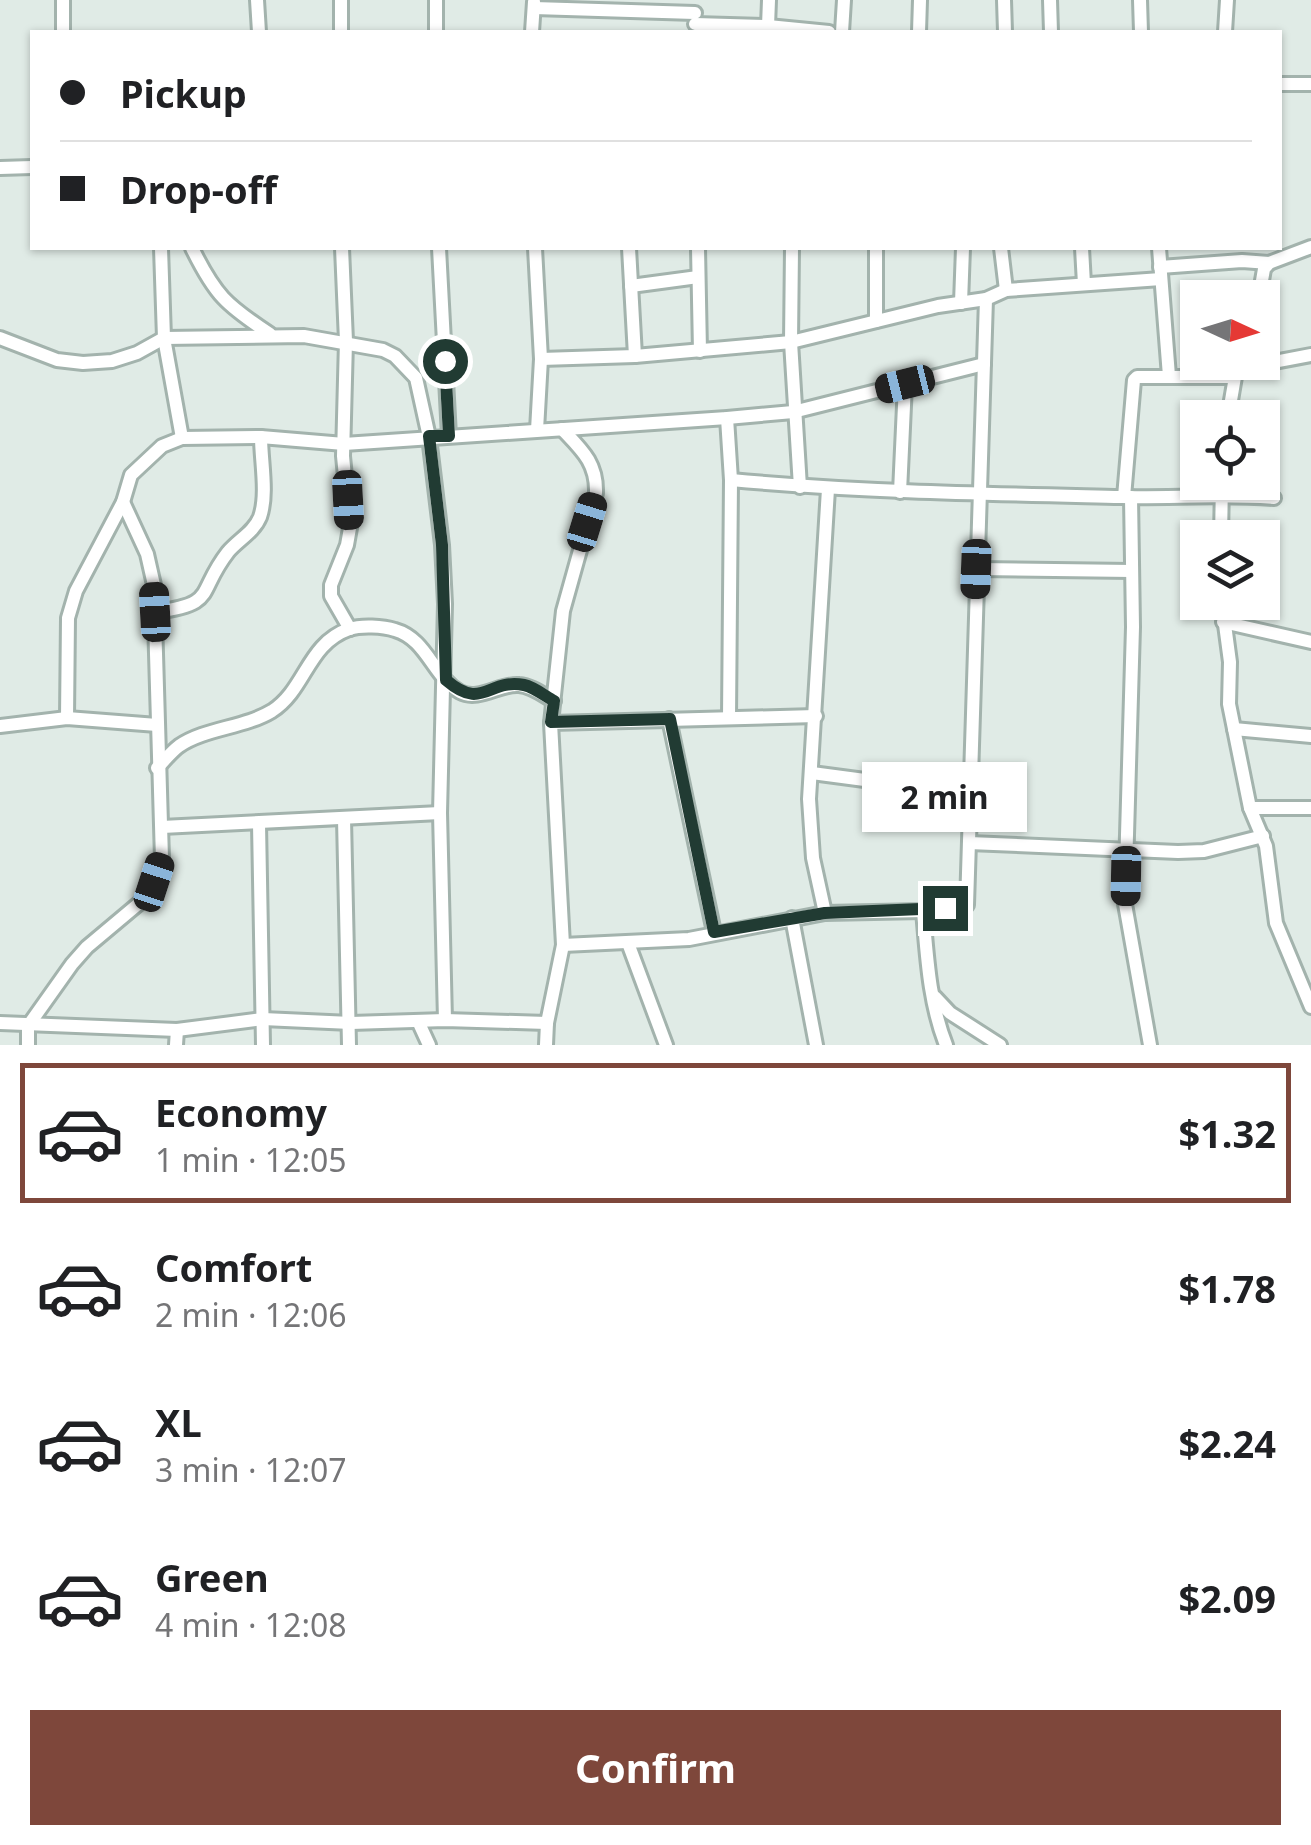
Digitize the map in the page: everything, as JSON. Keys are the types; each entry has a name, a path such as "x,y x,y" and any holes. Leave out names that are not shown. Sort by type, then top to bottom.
{"street":[{"path":"62,0 62,30"},
{"path":"257,0 260,30"},
{"path":"341,0 341,30"},
{"path":"436,0 436,30"},
{"path":"768,26 769,0"},
{"path":"842,30 844,0"},
{"path":"919,30 920,0"},
{"path":"1004,0 1006,30"},
{"path":"1050,0 1052,30"},
{"path":"1140,0 1142,30"},
{"path":"1224,30 1227,0"},
{"path":"532,30 534,4 613,4 794,30"},
{"path":"1282,84 1311,84"},
{"path":"0,168 30,167"},
{"path":"541,359 635,356 791,342 986,299 1006,290 1084,284 1311,248"},
{"path":"160,250 164,338 182,438"},
{"path":"193,250 208,282 228,306 272,336"},
{"path":"342,250 346,341 344,444 350,528 331,596 350,629"},
{"path":"439,250 449,436"},
{"path":"535,250 541,359 537,430"},
{"path":"630,250 635,356"},
{"path":"698,250 700,351"},
{"path":"792,250 791,342 800,486"},
{"path":"876,250 876,321"},
{"path":"961,302 962,250"},
{"path":"1001,250 1006,290"},
{"path":"1082,250 1084,284"},
{"path":"1159,250 1169,376"},
{"path":"1262,280 1272,257"},
{"path":"631,286 698,276"},
{"path":"563,945 701,938 714,932 825,913 967,906 986,299"},
{"path":"0,338 57,360 83,363 137,353 164,338 272,336 346,341 383,350 409,368 419,387 429,436 442,545 446,680 440,814 444,1020"},
{"path":"1280,361 1311,355"},
{"path":"67,718 68,618 72,604 122,502 131,475 162,446 182,438 344,444 794,412 984,364"},
{"path":"1150,1045 1125,904 1132,570 1128,497 1134,380 1144,374 1180,375"},
{"path":"900,492 905,384"},
{"path":"727,418 731,480 729,718"},
{"path":"546,1045 563,945 551,722 568,581 596,493 596,474 590,457 562,428"},
{"path":"155,612 186,608 206,596 229,550 254,527 262,506 261,438"},
{"path":"731,480 900,492 1128,497 1180,492"},
{"path":"825,913 811,833 828,489"},
{"path":"28,1045 28,1026 87,947 143,900 162,859 155,612 148,554 122,502"},
{"path":"976,569 1132,570"},
{"path":"1311,642 1223,622 1230,662 1229,704 1250,808 1263,836 1276,923 1311,1007"},
{"path":"157,768 188,741 273,710 302,678 312,656 350,629 399,630 432,658 446,680 468,695 524,685 554,701"},
{"path":"551,722 816,716"},
{"path":"0,726 67,718 156,725"},
{"path":"670,719 714,932"},
{"path":"1234,728 1311,736"},
{"path":"812,773 970,794"},
{"path":"1250,808 1311,808"},
{"path":"162,827 440,814"},
{"path":"344,819 349,1045"},
{"path":"259,824 263,1045"},
{"path":"968,843 1204,851 1263,836"},
{"path":"923,911 933,996 946,1045"},
{"path":"792,918 816,1045"},
{"path":"628,943 666,1045"},
{"path":"933,996 950,1013 1000,1045"},
{"path":"0,1023 177,1030 262,1019 547,1024"},
{"path":"418,1021 430,1045"},
{"path":"176,1045 177,1030"}],"route":[{"path":"445,361 449,436 429,436 442,545 446,680 468,695 524,685 554,701 551,722 670,719 714,932 825,913 945,908"}]}
